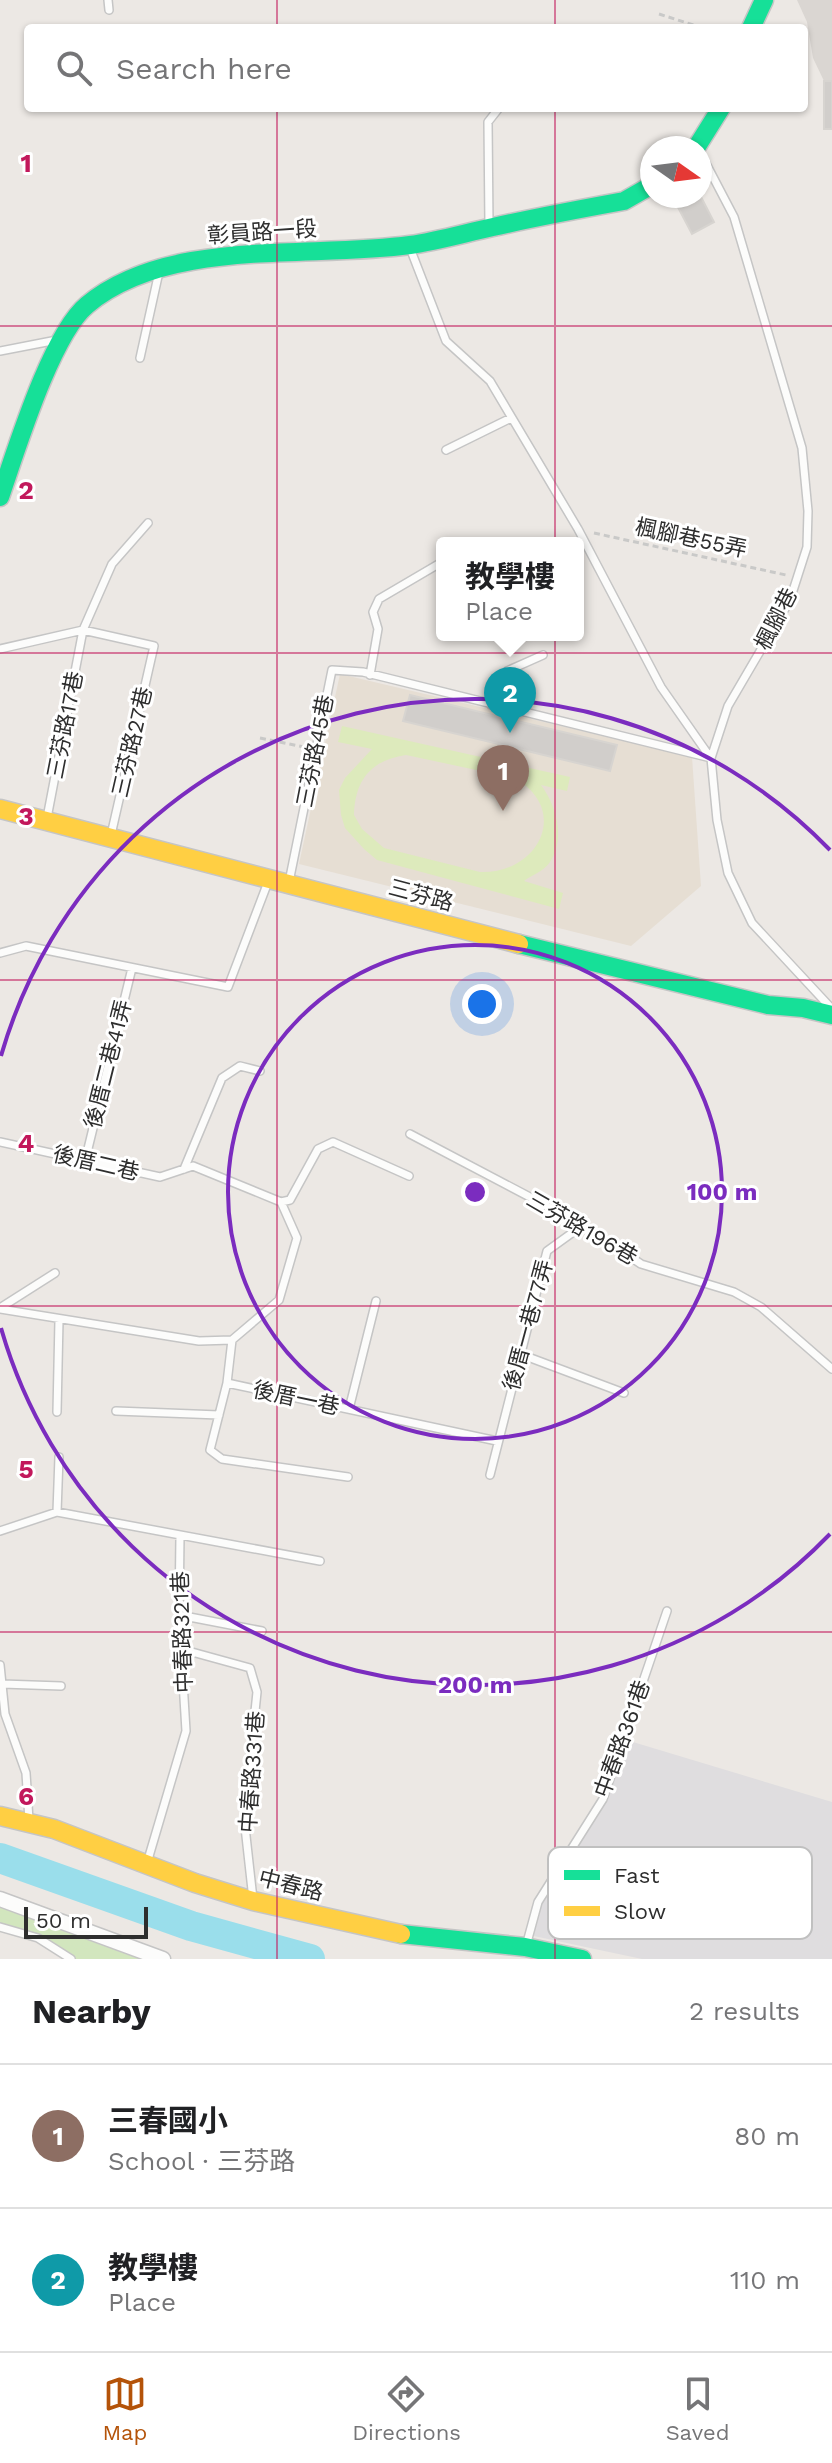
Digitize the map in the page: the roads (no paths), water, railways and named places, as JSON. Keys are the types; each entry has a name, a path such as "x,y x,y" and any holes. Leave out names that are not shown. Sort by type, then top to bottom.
{"street":[{"path":"753,24 764,0"},
{"path":"705,136 719,112"},
{"name":"彰員路一段","path":"0,497 52,362 64,339 85,307 120,285 185,263 241,255 409,246 624,201 640,192"},
{"name":"三芬路","path":"0,809 430,922 768,1005 832,1012"},
{"name":"中春路","path":"0,1816 54,1829 253,1901 393,1933 495,1952 525,1947 582,1959"},
{"path":"0,1899 163,1959"}],"lane":[{"path":"108,0 109,10"},
{"path":"489,228 488,122 496,112"},
{"name":"楓腳巷","path":"712,175 734,217 802,448 808,511 807,547 790,600 728,706 711,758 717,820 728,873 752,923 832,1012"},
{"path":"409,246 446,341 490,381 582,537"},
{"path":"140,358 160,270"},
{"path":"0,351 64,339"},
{"path":"446,450 511,418"},
{"name":"三芬路17巷","path":"47,820 83,630 112,564 148,523"},
{"path":"584,540 661,687 711,758"},
{"path":"370,675 378,629 373,612 379,599 436,566"},
{"path":"0,649 83,630"},
{"name":"三芬路27巷","path":"83,630 154,646 110,837"},
{"path":"491,705 507,671 543,655"},
{"name":"三芬路45巷","path":"288,885 332,670 370,675 711,758"},
{"path":"0,953 26,946 228,987 270,879"},
{"name":"後厝二巷41弄","path":"85,1161 132,968"},
{"path":"184,1169 222,1078 240,1066 260,1071"},
{"name":"三芬路196巷","path":"410,1134 583,1225 641,1264 734,1292 761,1307 832,1369"},
{"name":"後厝二巷","path":"0,1142 160,1177 193,1166 281,1202"},
{"path":"0,1309 199,1341 232,1340 279,1300 297,1238 281,1202 290,1200 318,1149 333,1142 409,1176"},
{"name":"後厝一巷77弄","path":"490,1475 547,1251 583,1225"},
{"path":"0,1309 55,1273"},
{"path":"349,1409 376,1301"},
{"path":"57,1412 59,1320"},
{"name":"後厝一巷","path":"232,1340 227,1383 497,1441"},
{"path":"520,1354 624,1393"},
{"path":"227,1383 210,1450 222,1459 348,1477"},
{"path":"116,1411 219,1415"},
{"path":"57,1512 59,1457"},
{"path":"0,1531 57,1512 180,1536"},
{"name":"中春路321巷","path":"146,1864 186,1731 179,1615 180,1536 320,1561"},
{"name":"中春路361巷","path":"573,1847 603,1799 667,1611"},
{"path":"179,1615 262,1631"},
{"name":"中春路331巷","path":"181,1649 250,1668 254,1680 257,1692 244,1818 253,1901"},
{"path":"0,1665 3,1714 26,1773 29,1823"},
{"path":"2,1684 61,1686"},
{"name":"中春路361巷","path":"525,1947 538,1902 548,1886"},
{"path":"0,1927 38,1938 71,1959"}],"waterway":[{"path":"0,1858 191,1926 310,1959"}],"place":[{"name":"教學樓","path":"510,733"},
{"name":"三春國小","path":"503,811"}]}
